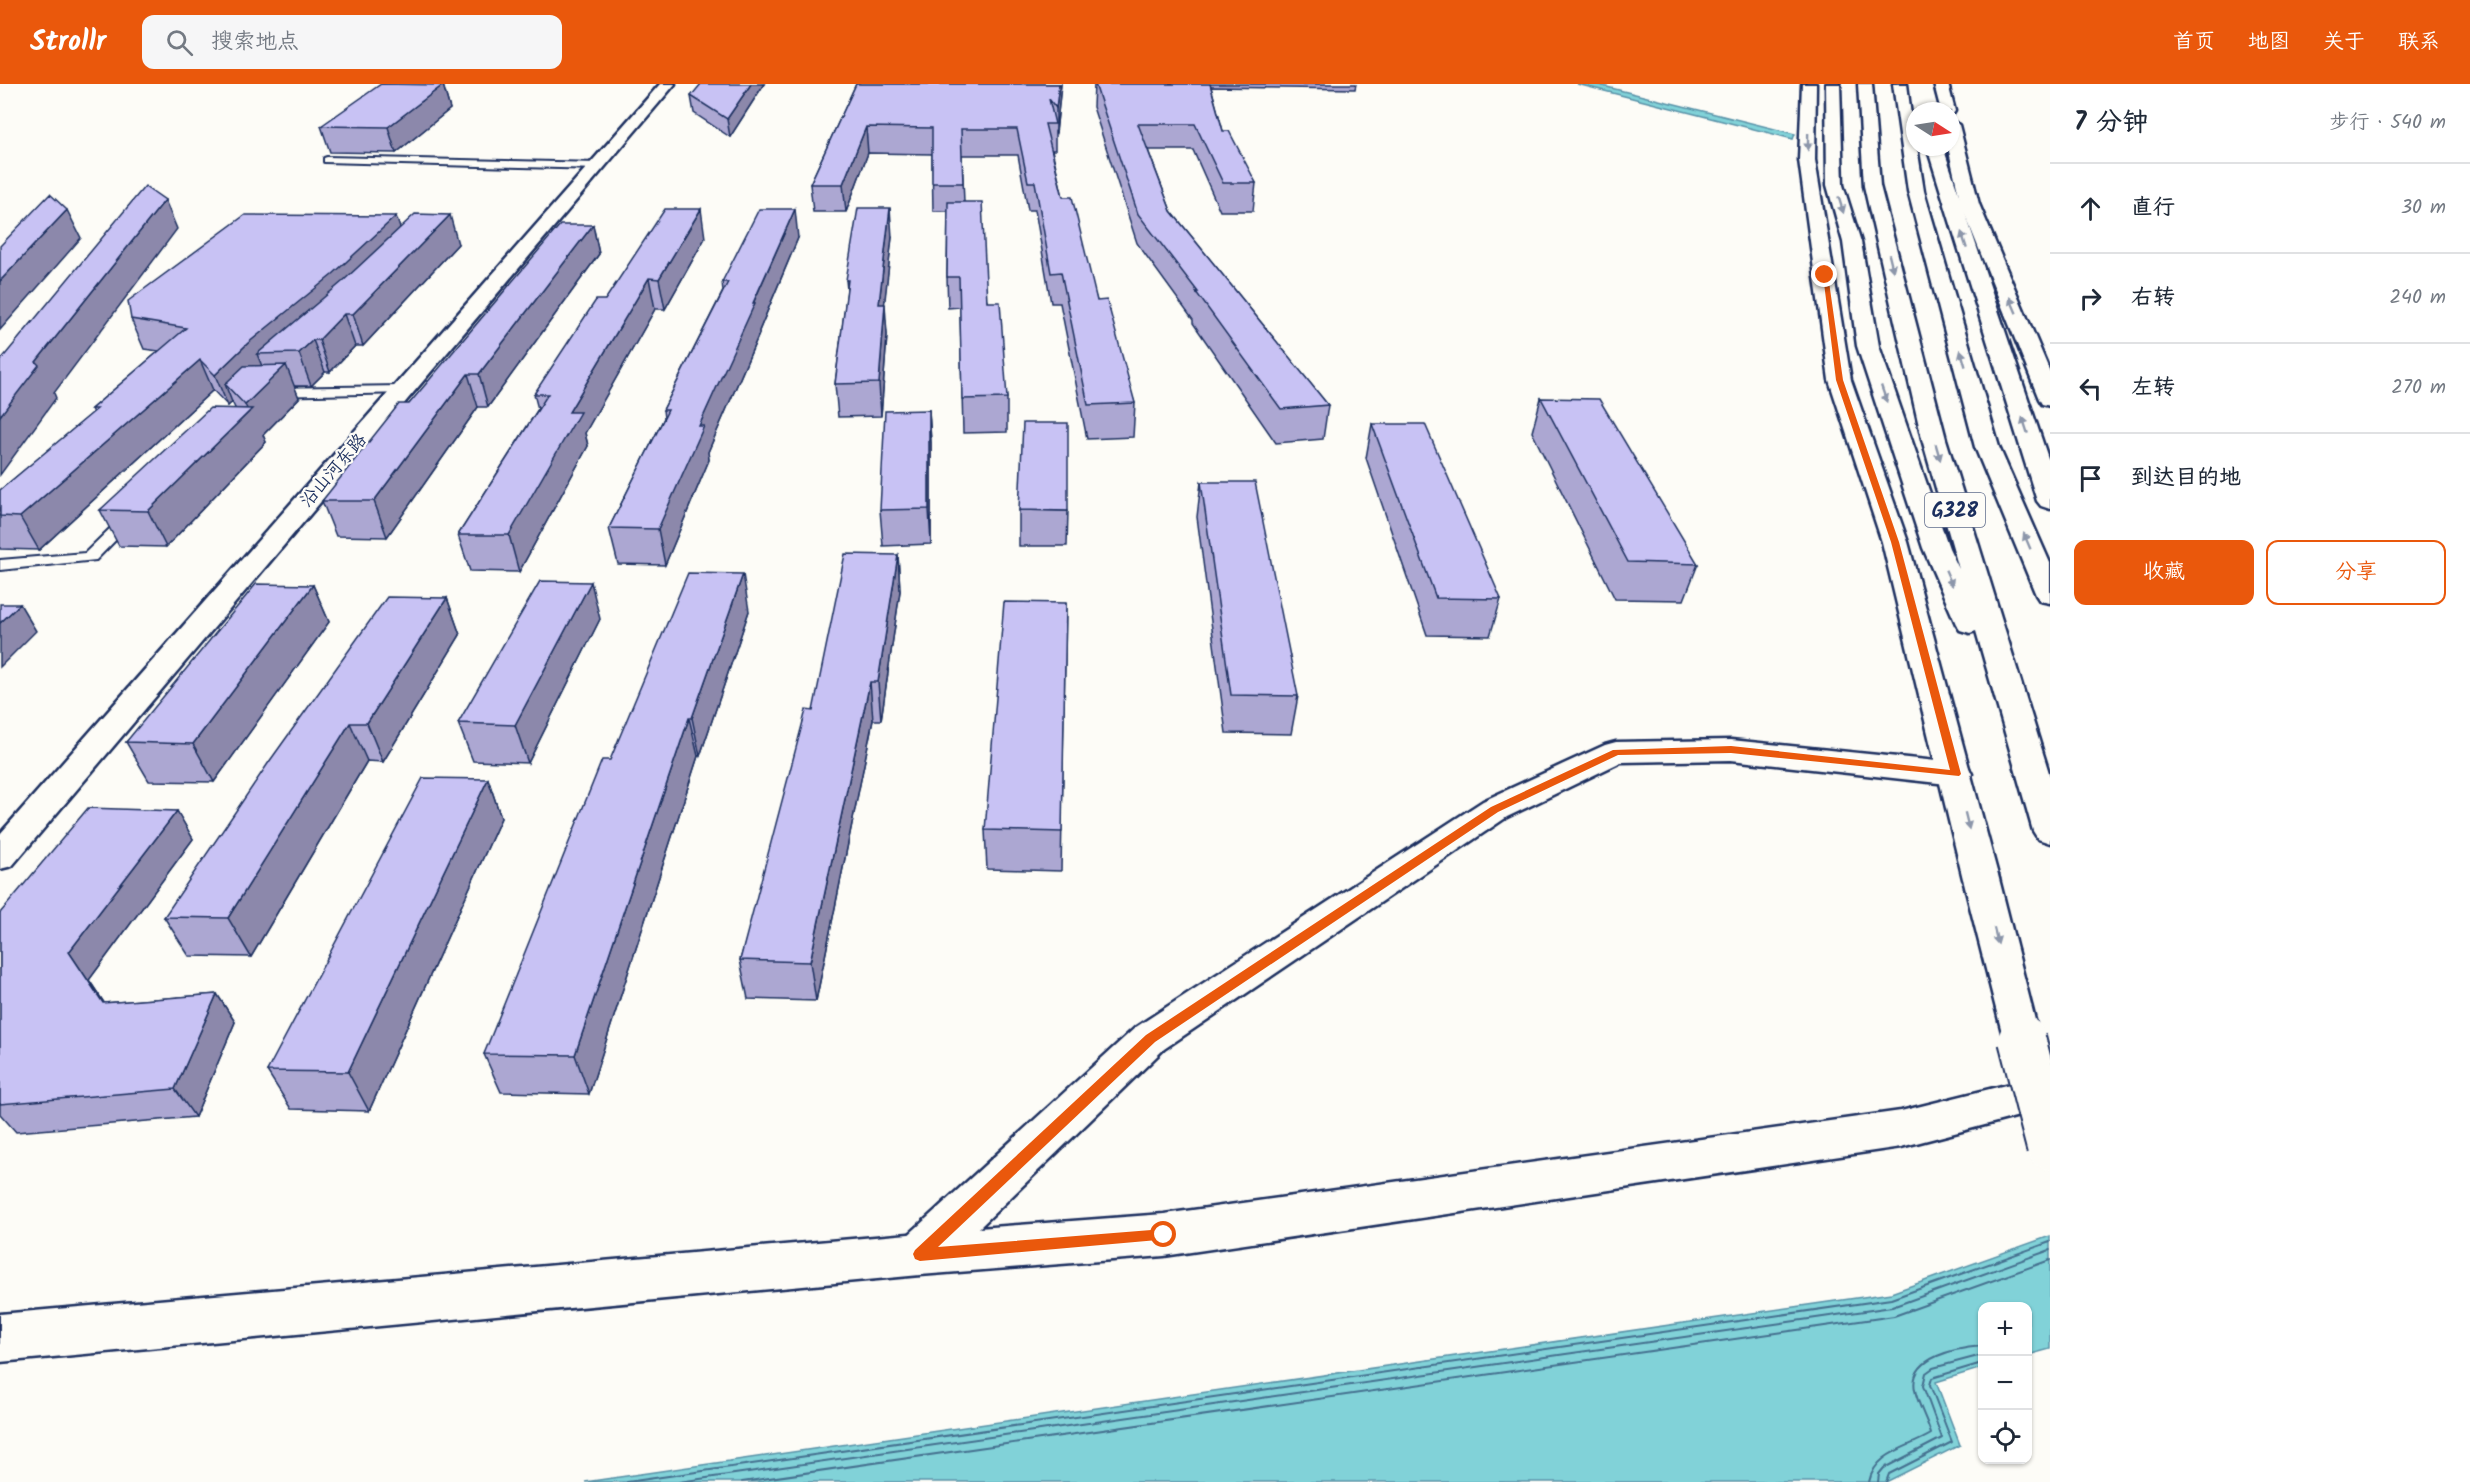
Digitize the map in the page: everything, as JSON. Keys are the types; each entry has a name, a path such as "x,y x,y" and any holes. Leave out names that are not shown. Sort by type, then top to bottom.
{"main road":[{"name":"沿山河东路","path":"0,857 668,84"},
{"path":"1809,84 1808,160 1839,380 1895,542 2050,1147"},
{"path":"1833,84 1835,185 1852,242 1868,346 1936,548 2021,740"},
{"name":"G328","path":"1865,84 1872,186 1934,439 2021,740 2050,831"},
{"name":"G328","path":"1900,84 1916,191 1987,447 2050,595"},
{"path":"1941,84 1946,102"},
{"path":"1938,156 2050,501"},
{"path":"1959,156 1970,204 2050,399"},
{"path":"920,1254 1150,1038 1495,809 1616,752 1731,750 1956,774"},
{"path":"0,1338 920,1254 1164,1235 1901,1130 2050,1091"}],"lane":[{"path":"327,160 598,166"},
{"path":"260,385 402,390"},
{"path":"0,565 90,557 139,508"}],"water":[{"path":"1577,84 1595,84 1795,134 1793,139"},
{"path":"2050,1236 2050,1349 2032,1354 2032,1302 1978,1302 1978,1369 1936,1382 1960,1445 1886,1482 585,1482 1891,1293"}],"building":[{"path":"381,84 443,85 388,127 321,126"},
{"path":"701,84 751,84 727,119 691,96"},
{"path":"856,84 1059,84 1056,108 1049,99 1055,124 1045,124 1063,197 1072,197 1097,301 1107,300 1135,403 1088,405 1061,272 1051,273 1035,182 1028,182 1017,129 961,129 963,183 932,183 932,128 866,127 843,184 810,184"},
{"path":"1095,84 1210,84 1223,131 1229,131 1256,183 1223,183 1195,124 1138,124 1171,211 1328,405 1281,409 1196,292 1198,292 1138,214"},
{"path":"145,186 165,200 36,362 39,365 0,416 0,361"},
{"path":"50,194 67,210 0,281 0,246"},
{"path":"948,202 982,202 987,302 1000,302 1007,398 962,399 959,277 947,277"},
{"path":"858,208 890,208 879,304 885,304 879,383 835,384 848,280 846,280"},
{"path":"665,209 701,209 659,279 649,278 569,412 580,412 509,535 458,535 548,394 534,394 596,300 605,300"},
{"path":"759,209 795,209 699,426 704,426 658,529 609,528 668,410 663,410 728,282 722,282"},
{"path":"415,214 450,215 353,314 344,314 319,340 313,340 299,353 257,354 342,282"},
{"path":"245,215 396,216 332,275 248,343 215,375 200,360 20,517 0,516 0,490 97,409 91,409 186,328 131,319 128,301"},
{"path":"560,225 593,225 479,374 468,374 374,501 322,501 399,404 409,404"},
{"path":"286,365 245,405 225,384 244,366"},
{"path":"1541,398 1599,399 1698,564 1628,562"},
{"path":"210,408 252,409 148,511 100,510"},
{"path":"929,410 929,509 880,510 885,411"},
{"path":"1023,423 1068,423 1068,511 1019,510"},
{"path":"1372,424 1425,424 1501,599 1436,598"},
{"path":"1201,482 1255,482 1298,696 1231,695"},
{"path":"845,554 898,555 878,682 870,682 810,962 740,960 806,710 813,711"},
{"path":"688,573 743,574 692,718 689,718 575,1055 484,1054 602,760 610,760"},
{"path":"540,581 591,582 515,725 458,723"},
{"path":"256,584 313,585 193,744 126,742"},
{"path":"387,597 447,598 367,723 350,723 228,918 164,917 269,762"},
{"path":"1004,602 1066,603 1062,832 985,830"},
{"path":"0,604 20,604 0,623"},
{"path":"423,778 488,779 348,1072 267,1071"},
{"path":"88,808 177,811 69,952 103,1003 217,994 175,1089 0,1104 0,913"}],"route":[{"path":"1164,1235 920,1254 1150,1038 1495,809 1616,752 1731,750 1956,774 1895,542 1839,380 1825,275"}]}
